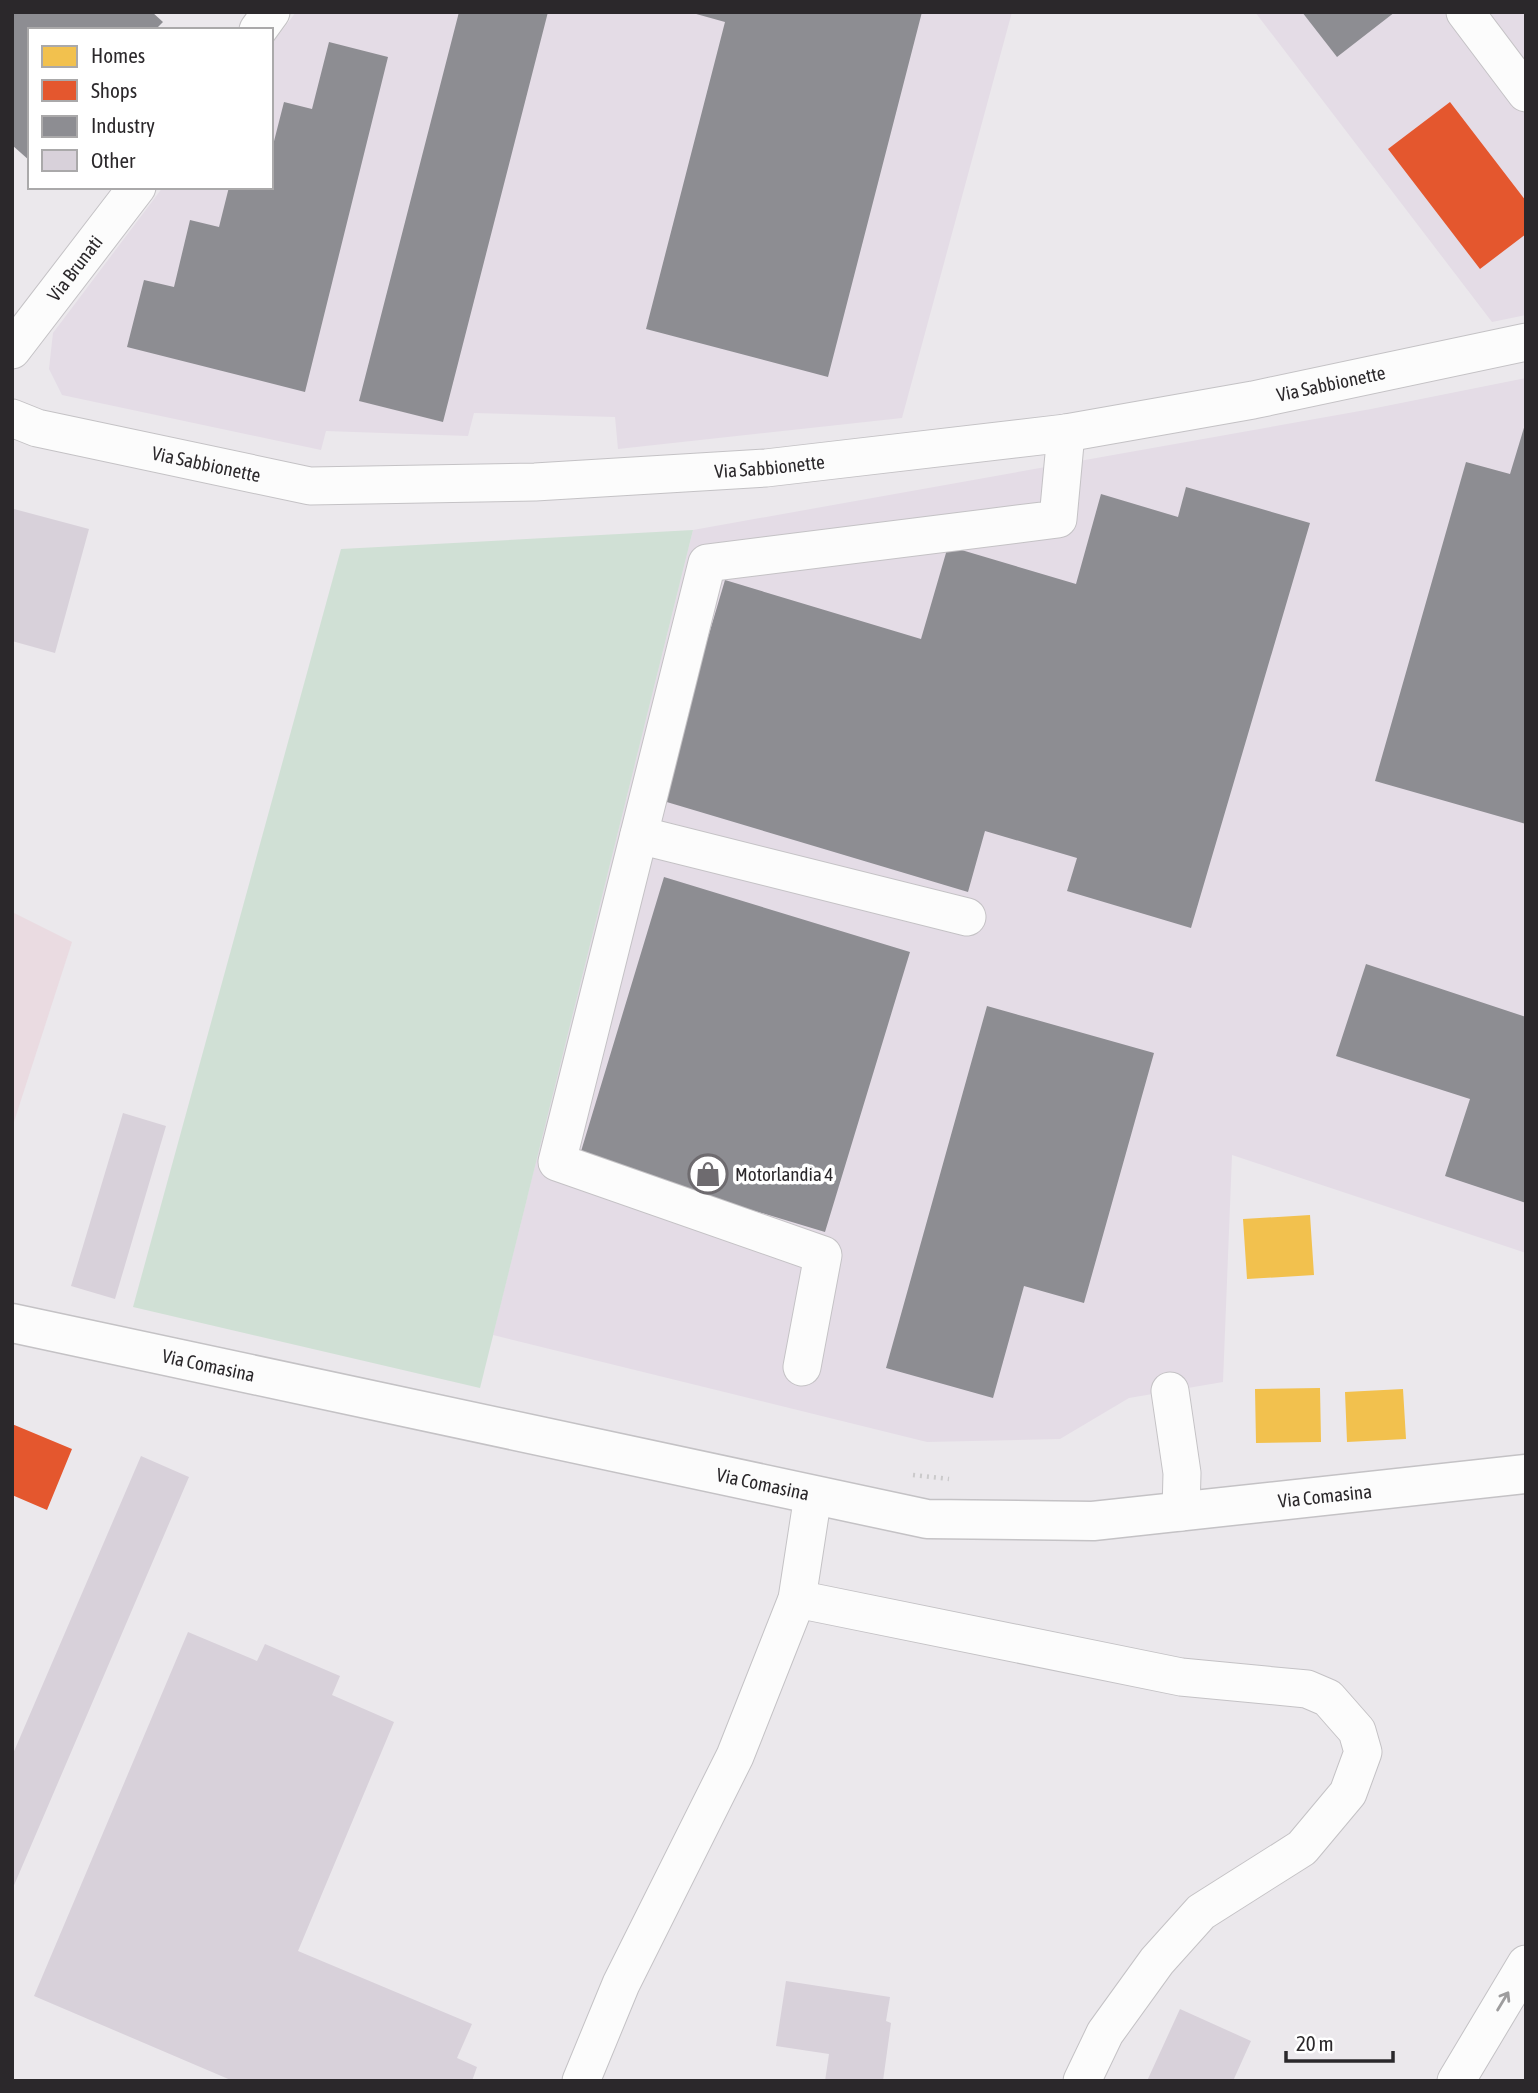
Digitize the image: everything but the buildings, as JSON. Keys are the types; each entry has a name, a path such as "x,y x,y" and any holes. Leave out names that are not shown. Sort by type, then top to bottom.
{"main road":[{"name":"Via Comasina","path":"12,1323 927,1519 1093,1521 1526,1474"}],"street":[{"path":"259,28 271,12"},
{"path":"1465,12 1526,93"},
{"name":"Via Brunati","path":"12,350 135,189"},
{"name":"Via Sabbionette","path":"12,418 37,428 310,486 535,482 766,468 1066,433 1253,400 1526,342"},
{"path":"802,1367 823,1255 557,1162 707,563 1058,519 1066,433"},
{"path":"639,835 967,917"},
{"path":"1170,1391 1182,1473 1181,1512"},
{"path":"580,2081 621,1984 735,1756 797,1599 813,1494"},
{"path":"797,1599 1181,1677 1307,1689 1328,1698 1357,1731 1363,1752 1348,1793 1302,1848 1201,1912 1157,1961 1105,2033 1082,2081"},
{"path":"1456,2081 1526,1964"}],"path":[{"path":"908,1475 961,1481"}],"shaded area":[{"path":"296,12 1012,12 902,418 618,449 615,417 474,413 468,436 326,431 321,450 62,395 49,369 53,333 161,189 273,189 273,42"},
{"path":"1255,12 1526,12 1526,315 1492,322"},
{"path":"1526,378 1526,1253 1232,1155 1223,1382 1129,1398 1060,1439 927,1442 493,1335 693,530 1371,409"},
{"path":"12,912 72,942 12,1128"}],"green space":[{"path":"693,530 480,1388 133,1307 341,549"}],"place":[{"name":"Motorlandia 4","path":"708,1174"}]}
